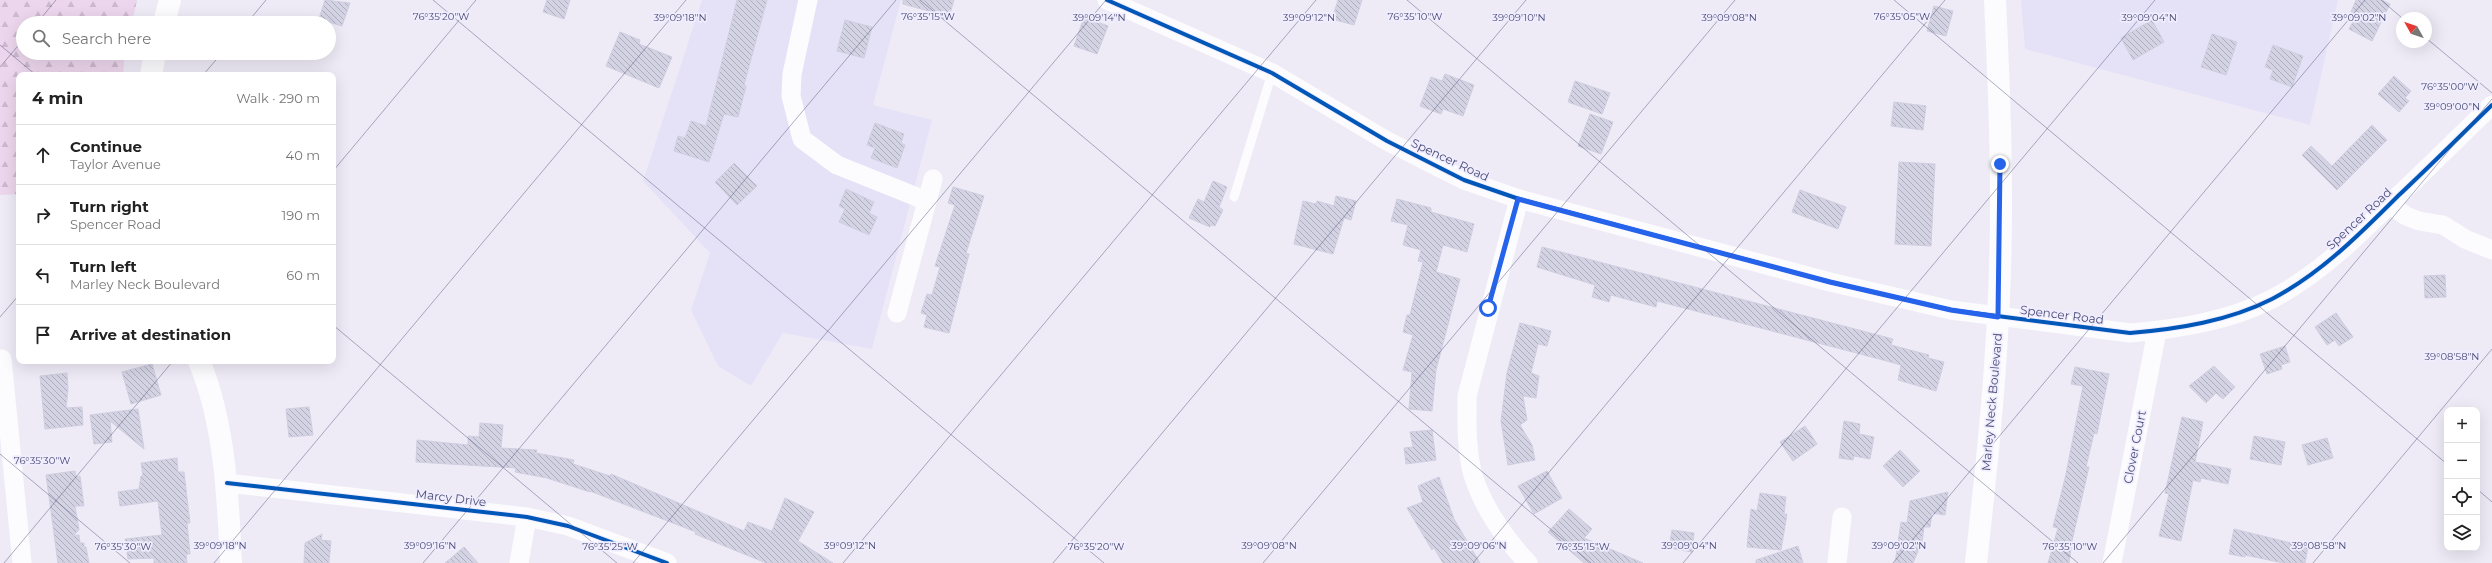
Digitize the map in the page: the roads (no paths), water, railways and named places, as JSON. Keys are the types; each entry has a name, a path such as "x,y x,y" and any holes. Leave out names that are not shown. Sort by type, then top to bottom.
{"main road":[{"path":"166,16 170,0"},
{"name":"Marley Neck Boulevard","path":"1976,563 1987,468 1998,317 2000,145 1995,0"},
{"path":"152,72 154,60"},
{"path":"200,364 206,377 227,483 231,563"}],"street":[{"path":"808,0 792,74 791,96 802,139 837,165 927,201"},
{"name":"Spencer Road","path":"1107,0 1272,73 1394,144 1464,180 1518,199 1830,282 1951,310 2130,333 2158,331 2212,321 2271,300 2318,270 2390,205 2492,105"},
{"path":"897,313 933,179"},
{"path":"1518,199 1467,396 1467,429 1474,475 1494,520 1528,563"},
{"path":"2390,205 2406,216 2419,222 2443,225 2465,239 2492,250"},
{"name":"Clover Court","path":"2112,563 2158,331"},
{"path":"2,359 22,563"},
{"name":"Marcy Drive","path":"227,483 528,517 568,526 667,563"},
{"path":"519,563 528,517"},
{"path":"1837,563 1842,517"}],"lane":[{"path":"1234,197 1272,73"}]}
